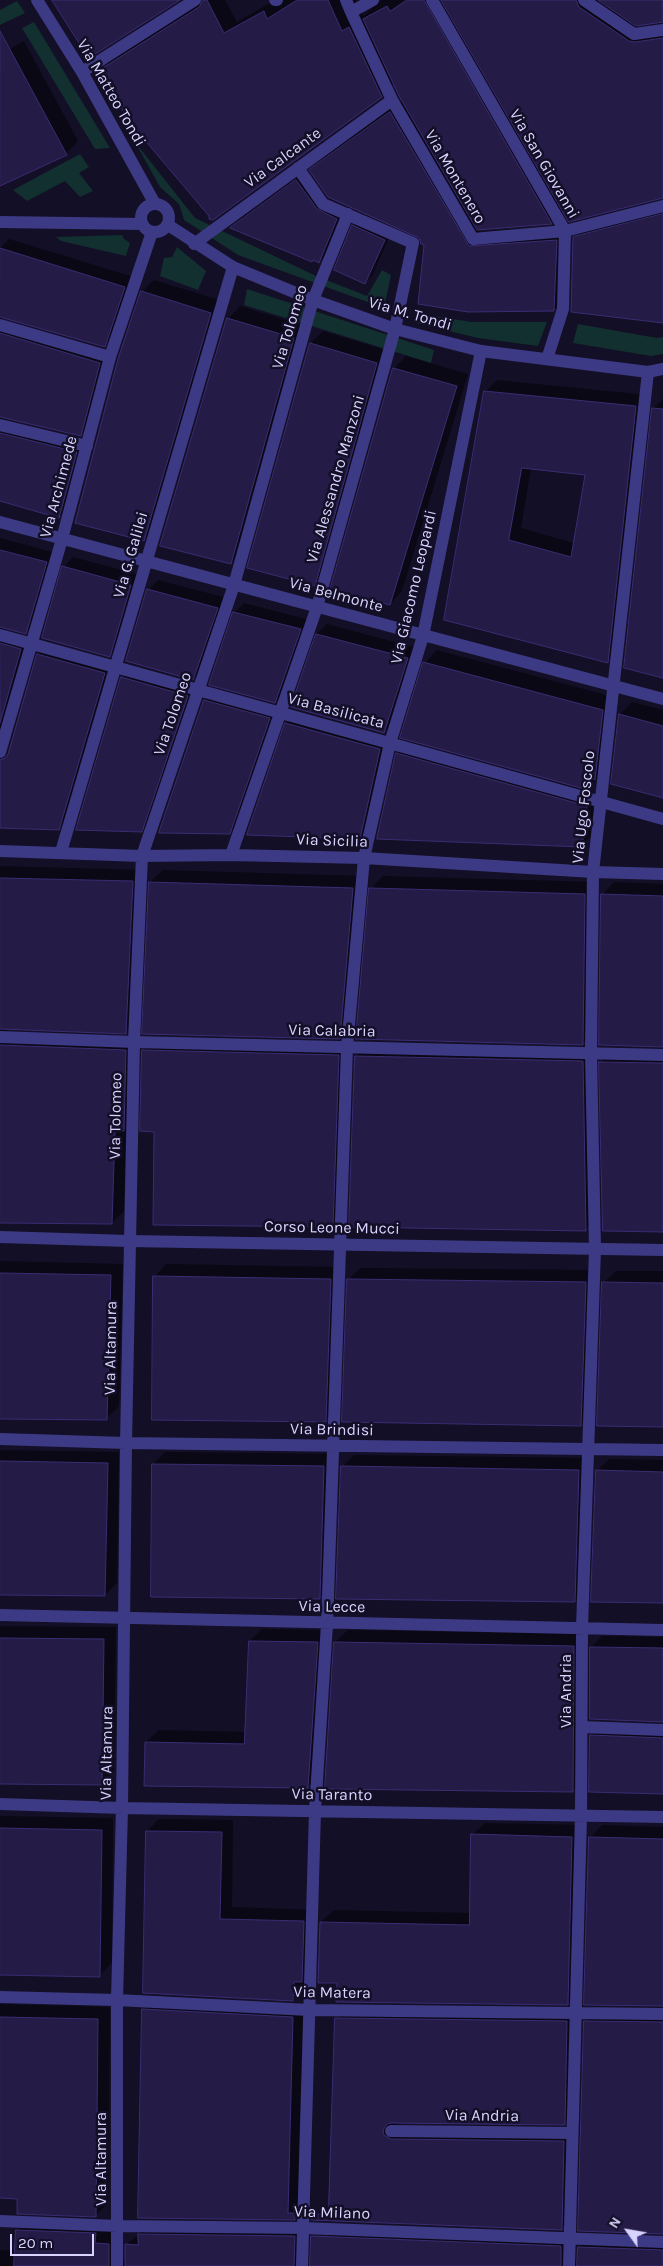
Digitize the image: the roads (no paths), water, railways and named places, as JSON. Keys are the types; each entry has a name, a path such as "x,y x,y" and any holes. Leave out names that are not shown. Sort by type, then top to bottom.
{"street":[{"name":"Via Matteo Tondi","path":"36,0 82,72 155,204"},
{"path":"82,72 195,0"},
{"path":"349,6 373,0"},
{"name":"Via San Giovanni","path":"432,0 565,231 563,309 547,359"},
{"path":"584,0 634,34 663,30"},
{"name":"Via Montenero","path":"349,6 392,100 472,239 565,231 663,206"},
{"name":"Via Calcante","path":"194,244 392,100"},
{"name":"Via Alessandro Manzoni","path":"232,855 317,607 395,328 413,243 323,204 298,168"},
{"path":"0,222 147,228 161,231 168,225 167,210 164,207 150,204 143,211 147,228"},
{"name":"Via Tolomeo","path":"130,1241 134,1042 142,856 234,585 313,300 348,214"},
{"name":"Via M. Tondi","path":"168,225 194,244 233,267 313,300 395,328 480,351 648,372 663,369"},
{"name":"Via Archimede","path":"0,752 62,539 110,357 147,228"},
{"name":"Via G. Galilei","path":"61,852 233,267"},
{"path":"0,325 110,357"},
{"name":"Via Giacomo Leopardi","path":"302,2266 316,1811 327,1624 347,1047 364,858 390,743 422,636 480,351"},
{"name":"Via Ugo Foscolo","path":"595,1249 591,1053 593,872 648,372"},
{"path":"0,425 87,446"},
{"name":"Via Belmonte","path":"0,522 663,699"},
{"name":"Via Basilicata","path":"0,635 601,801 663,820"},
{"name":"Via Sicilia","path":"0,851 142,856 232,855 364,858 593,872 663,874"},
{"name":"Via Calabria","path":"0,1037 663,1055"},
{"name":"Corso Leone Mucci","path":"0,1237 663,1250"},
{"name":"Via Altamura","path":"117,2266 117,2000 122,1808 130,1241"},
{"name":"Via Andria","path":"568,2266 581,1816 582,1628 595,1249"},
{"name":"Via Brindisi","path":"0,1439 126,1443 663,1450"},
{"name":"Via Lecce","path":"0,1615 125,1620 663,1630"},
{"path":"582,1727 663,1730"},
{"name":"Via Taranto","path":"0,1804 122,1808 663,1817"},
{"name":"Via Matera","path":"0,1997 117,2000 309,2010 663,2014"},
{"name":"Via Andria","path":"391,2131 572,2133"},
{"name":"Via Milano","path":"0,2221 117,2226 303,2228 663,2242"}]}
